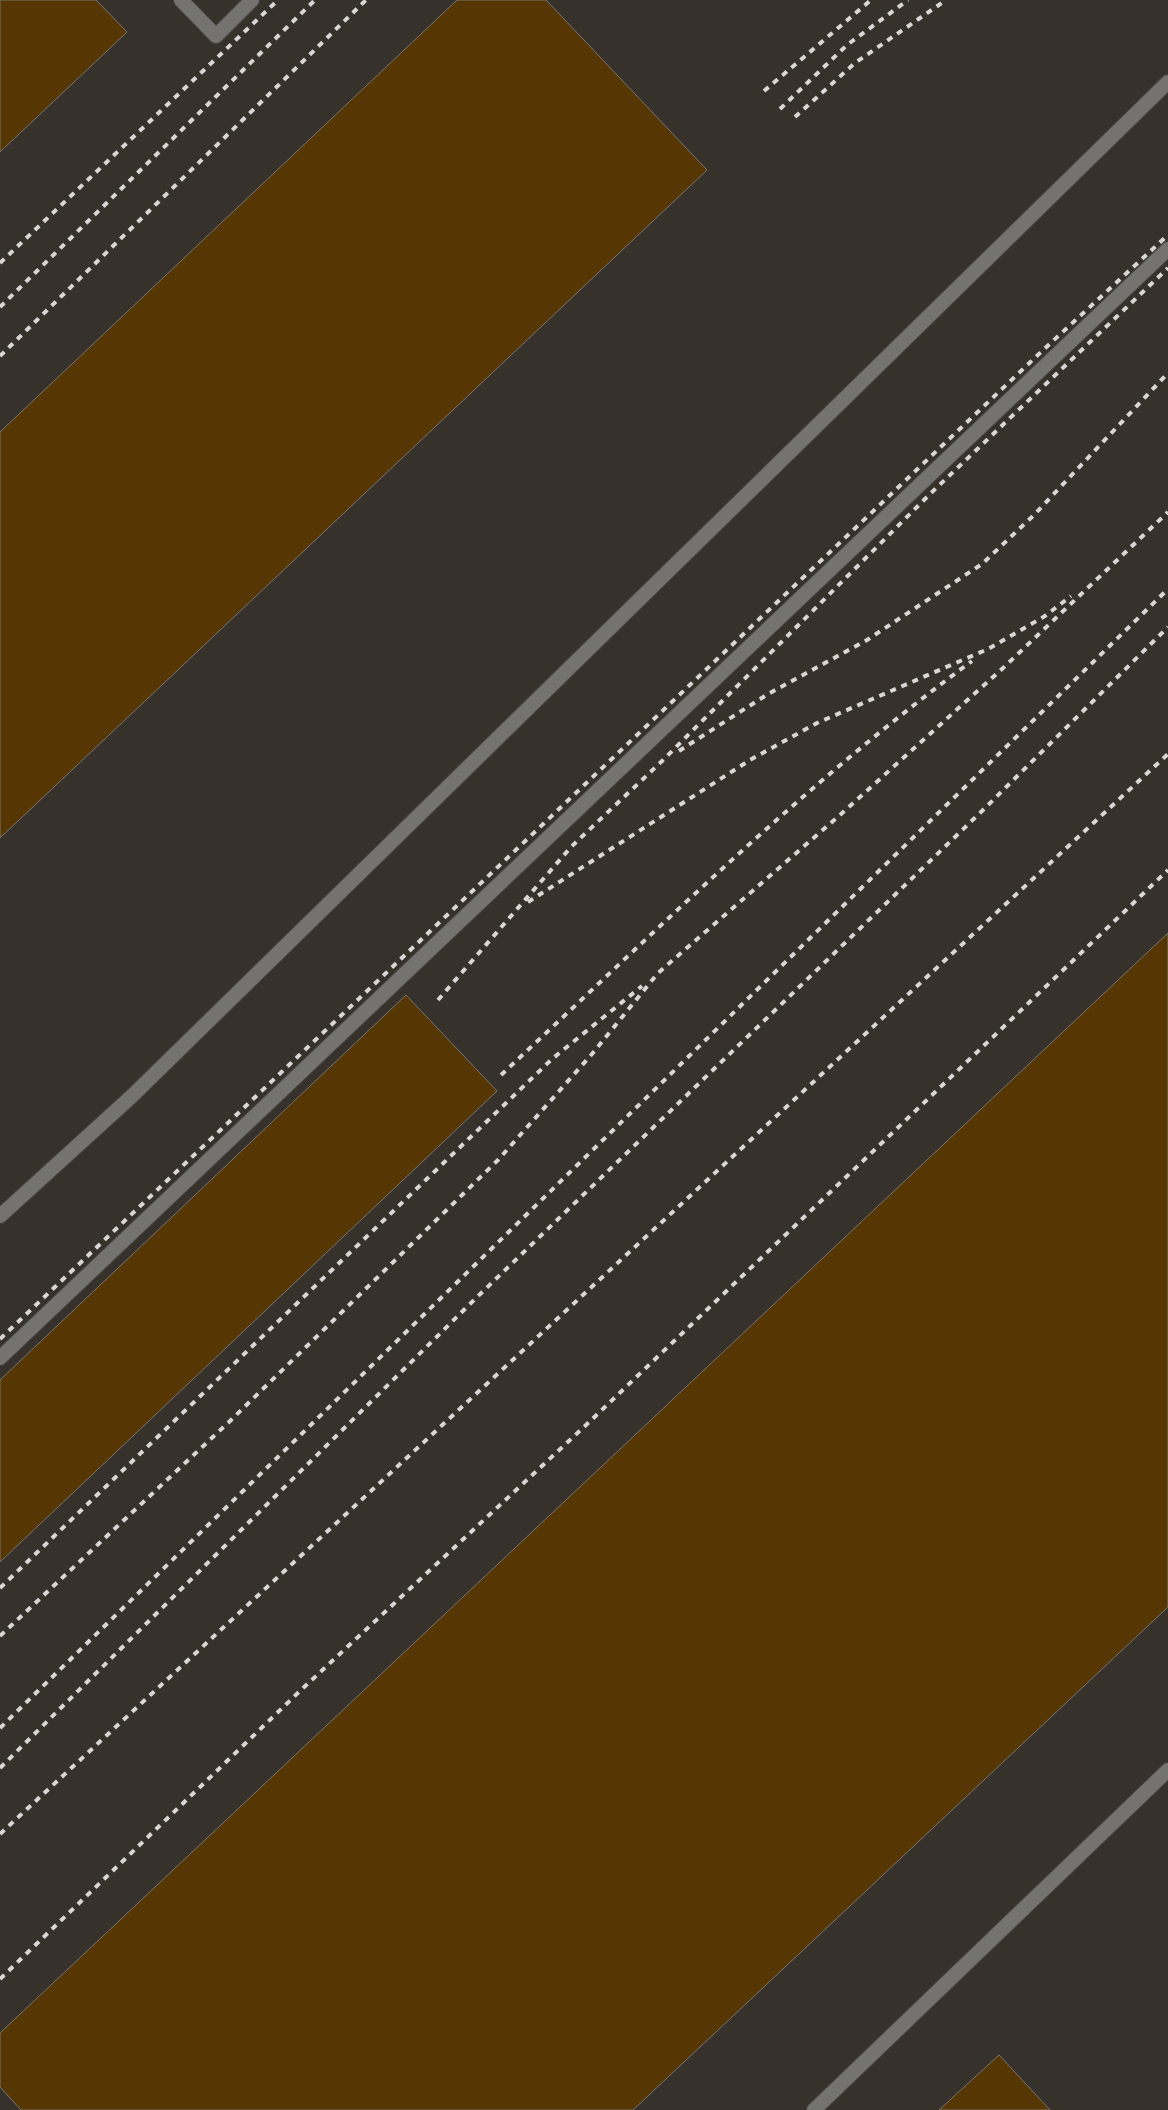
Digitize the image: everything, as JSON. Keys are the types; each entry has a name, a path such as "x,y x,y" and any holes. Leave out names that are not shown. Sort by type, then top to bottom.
{"lane":[{"path":"181,0 216,36 252,0"},
{"path":"0,1216 132,1096 1168,82"},
{"path":"0,1358 1168,249"},
{"path":"814,2110 1168,1770"}],"shaded area":[{"path":"0,0 1168,0 1168,2110 0,2110"}],"building":[{"path":"0,0 96,0 127,32 0,152"},
{"path":"457,0 546,0 707,170 0,838 0,432"},
{"path":"1168,933 1168,1607 633,2110 21,2110 0,2087 0,2033"},
{"path":"406,995 497,1091 0,1562 0,1380"},
{"path":"999,2055 1050,2110 939,2110"}],"railway":[{"path":"0,263 278,0"},
{"path":"0,307 315,0"},
{"path":"0,356 366,0"},
{"path":"764,91 871,0"},
{"path":"780,109 847,45 908,0"},
{"path":"795,117 855,63 946,0"},
{"path":"0,1339 1042,351 1168,235"},
{"path":"438,1000 571,847 661,762 930,494 1168,268"},
{"path":"679,751 768,694 867,640 982,564 1034,515 1168,373"},
{"path":"0,1636 230,1421 498,1160 592,1054 658,973 840,815 1003,668 1168,512"},
{"path":"0,1728 1168,589"},
{"path":"528,902 750,760 817,723 988,649 1045,616 1071,596"},
{"path":"0,1768 474,1300 982,811 1168,627"},
{"path":"501,1075 730,861 789,809 849,758 972,661"},
{"path":"0,1834 1168,754"},
{"path":"0,1979 301,1690 585,1426 1168,870"},
{"path":"0,1588 552,1059 642,986"}]}
